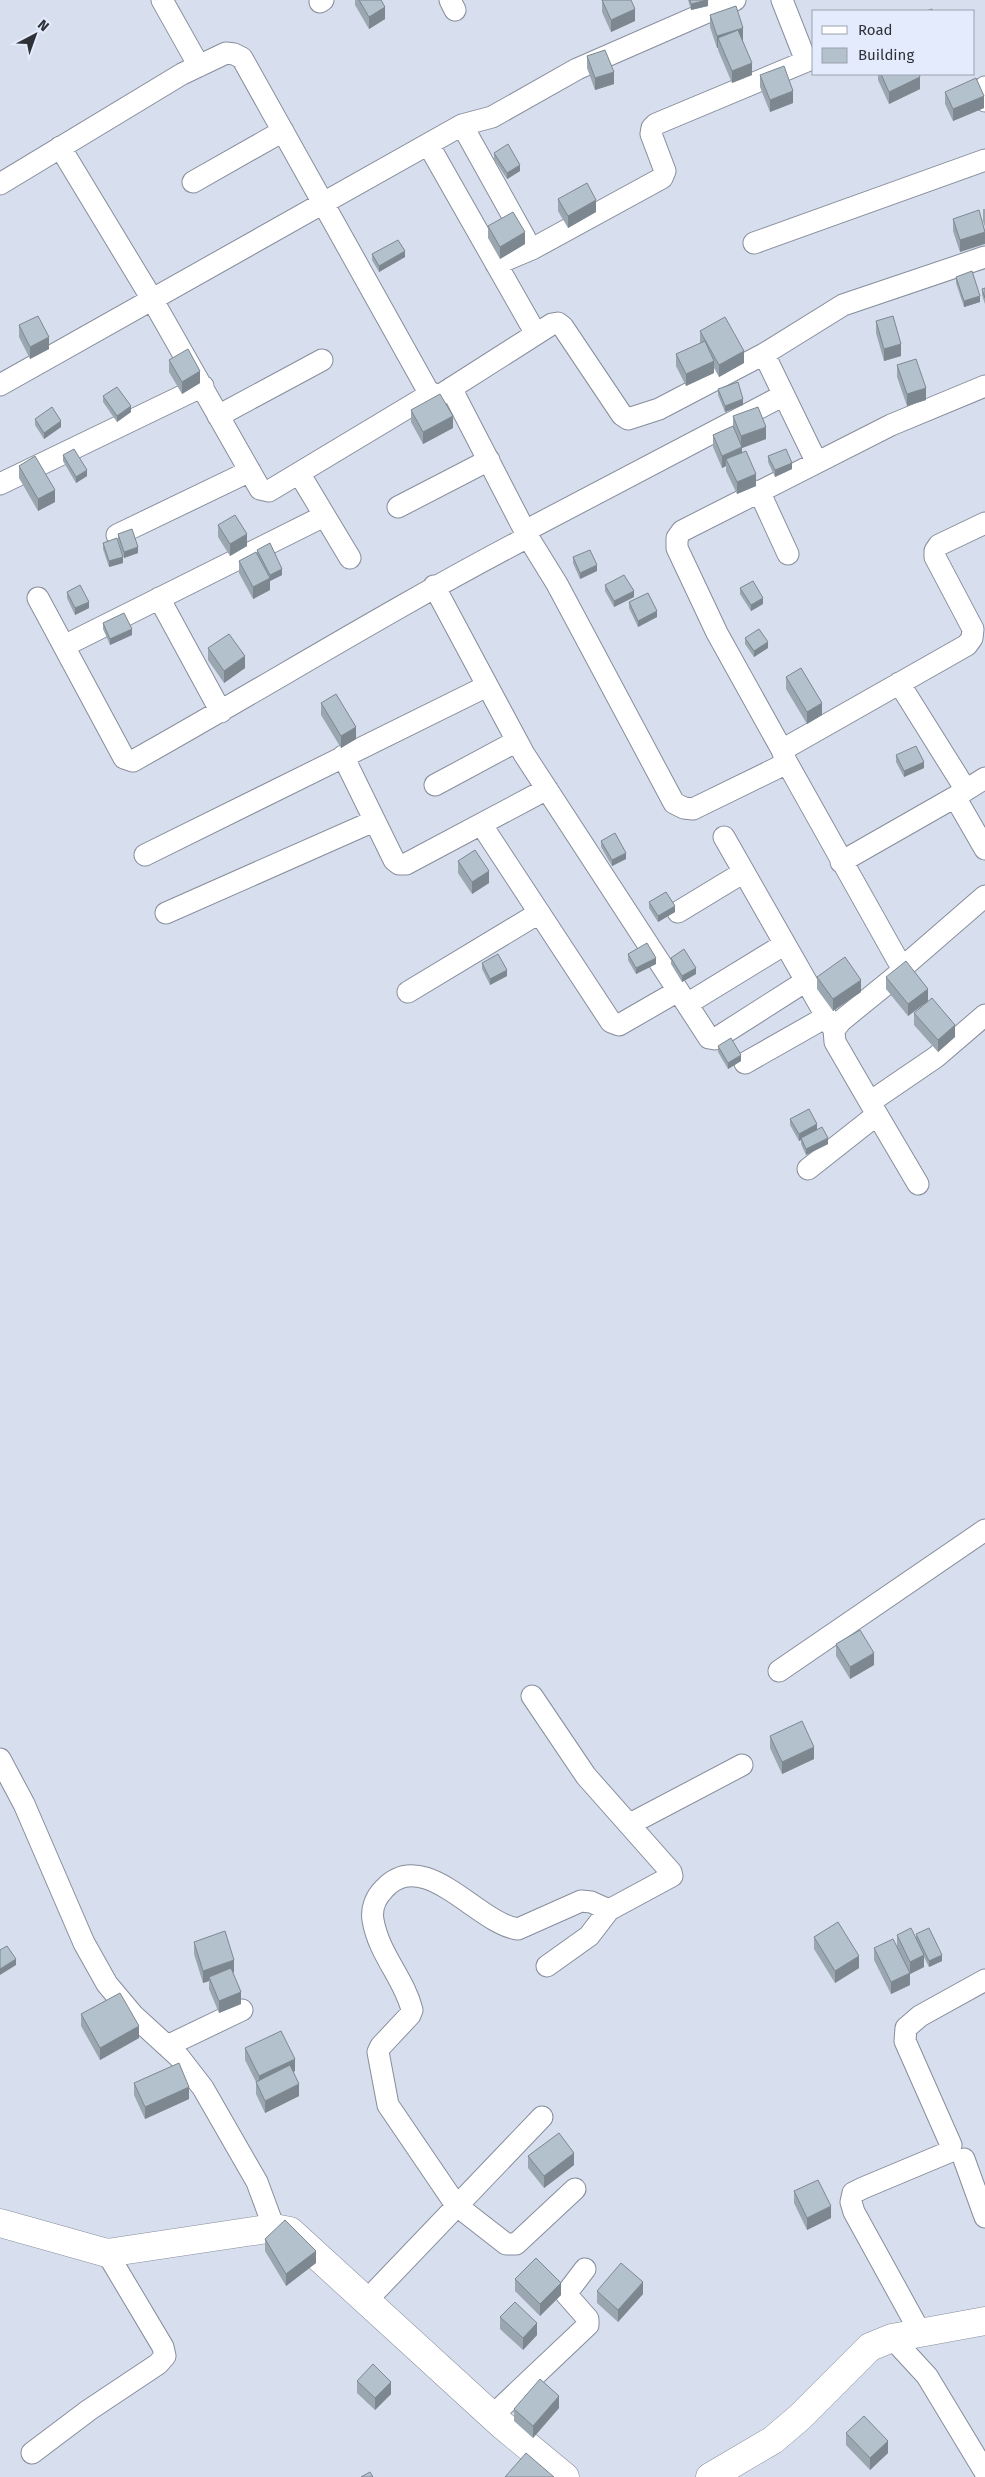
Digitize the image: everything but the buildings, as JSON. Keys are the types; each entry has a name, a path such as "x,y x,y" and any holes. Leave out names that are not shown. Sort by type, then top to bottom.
{"street":[{"path":"162,0 200,66"},
{"path":"0,385 462,125 492,117 577,69 735,0"},
{"path":"496,264 532,249 662,178 665,171 651,134 652,128 656,124 810,60 782,0"},
{"path":"0,184 200,66 226,53 234,54 242,58 428,391 442,391"},
{"path":"985,87 983,94 985,101"},
{"path":"462,125 532,249"},
{"path":"193,182 282,131"},
{"path":"428,144 536,334"},
{"path":"60,147 203,386 260,489 265,492 442,391 552,324 558,323 563,327 622,415 628,419 659,409 764,354 843,305 985,257"},
{"path":"754,243 985,160"},
{"path":"764,354 816,461"},
{"path":"218,416 322,360"},
{"path":"0,484 203,386"},
{"path":"902,968 841,862 718,633 678,548 677,538 682,531 816,461 891,425 985,386"},
{"path":"442,391 489,460 527,534 557,584 674,803 684,808 693,809 779,767 784,755 900,683 967,645 972,638 973,629 935,557 935,551 939,545 985,523"},
{"path":"38,598 124,758 133,761 221,712 434,586 784,395"},
{"path":"398,507 489,460"},
{"path":"117,535 250,471"},
{"path":"299,473 350,558"},
{"path":"759,491 788,554"},
{"path":"64,646 324,516"},
{"path":"434,586 517,741 709,1038 715,1039 806,981"},
{"path":"159,598 221,712"},
{"path":"900,683 960,794 985,849"},
{"path":"145,855 487,686"},
{"path":"435,785 517,741"},
{"path":"343,756 394,860 399,864 406,864 547,789"},
{"path":"841,862 985,778"},
{"path":"166,913 374,821"},
{"path":"481,824 611,1022 615,1025 619,1025 683,997 785,944"},
{"path":"724,837 830,1024 835,1042 918,1184"},
{"path":"678,912 744,872"},
{"path":"745,1063 830,1024 841,1021 900,974 902,968 985,896"},
{"path":"408,992 539,913"},
{"path":"808,1169 869,1122 872,1106 942,1052 985,1015"},
{"path":"778,1671 985,1530"},
{"path":"532,1696 586,1776 630,1824 671,1872 672,1876 608,1910 589,1936 548,1966"},
{"path":"0,1759 24,1804 84,1943 107,1984 134,2015 190,2070 222,2120 257,2182 274,2228"},
{"path":"630,1824 742,1765"},
{"path":"575,2189 516,2244 511,2246 451,2210 393,2114 387,2098 378,2052 412,2010 376,1936 372,1917 378,1897 384,1888 396,1879 407,1875 420,1876 444,1886 502,1924 518,1929 580,1901 591,1902 608,1910"},
{"path":"920,2332 854,2212 851,2202 853,2193 948,2152 951,2145 906,2040 906,2028 920,2016 985,1980"},
{"path":"166,2046 242,2010"},
{"path":"367,2300 542,2117"},
{"path":"948,2138 980,2176 985,2177"},
{"path":"964,2159 985,2217"},
{"path":"0,2223 107,2252 274,2228 290,2231 492,2416 528,2458 565,2477"},
{"path":"32,2453 89,2410 158,2364 165,2356 163,2346 107,2252"},
{"path":"492,2416 588,2325 588,2319 566,2294 586,2270"},
{"path":"710,2477 773,2440 800,2417 870,2347 892,2338 985,2321"},
{"path":"892,2338 927,2376 985,2472"}]}
